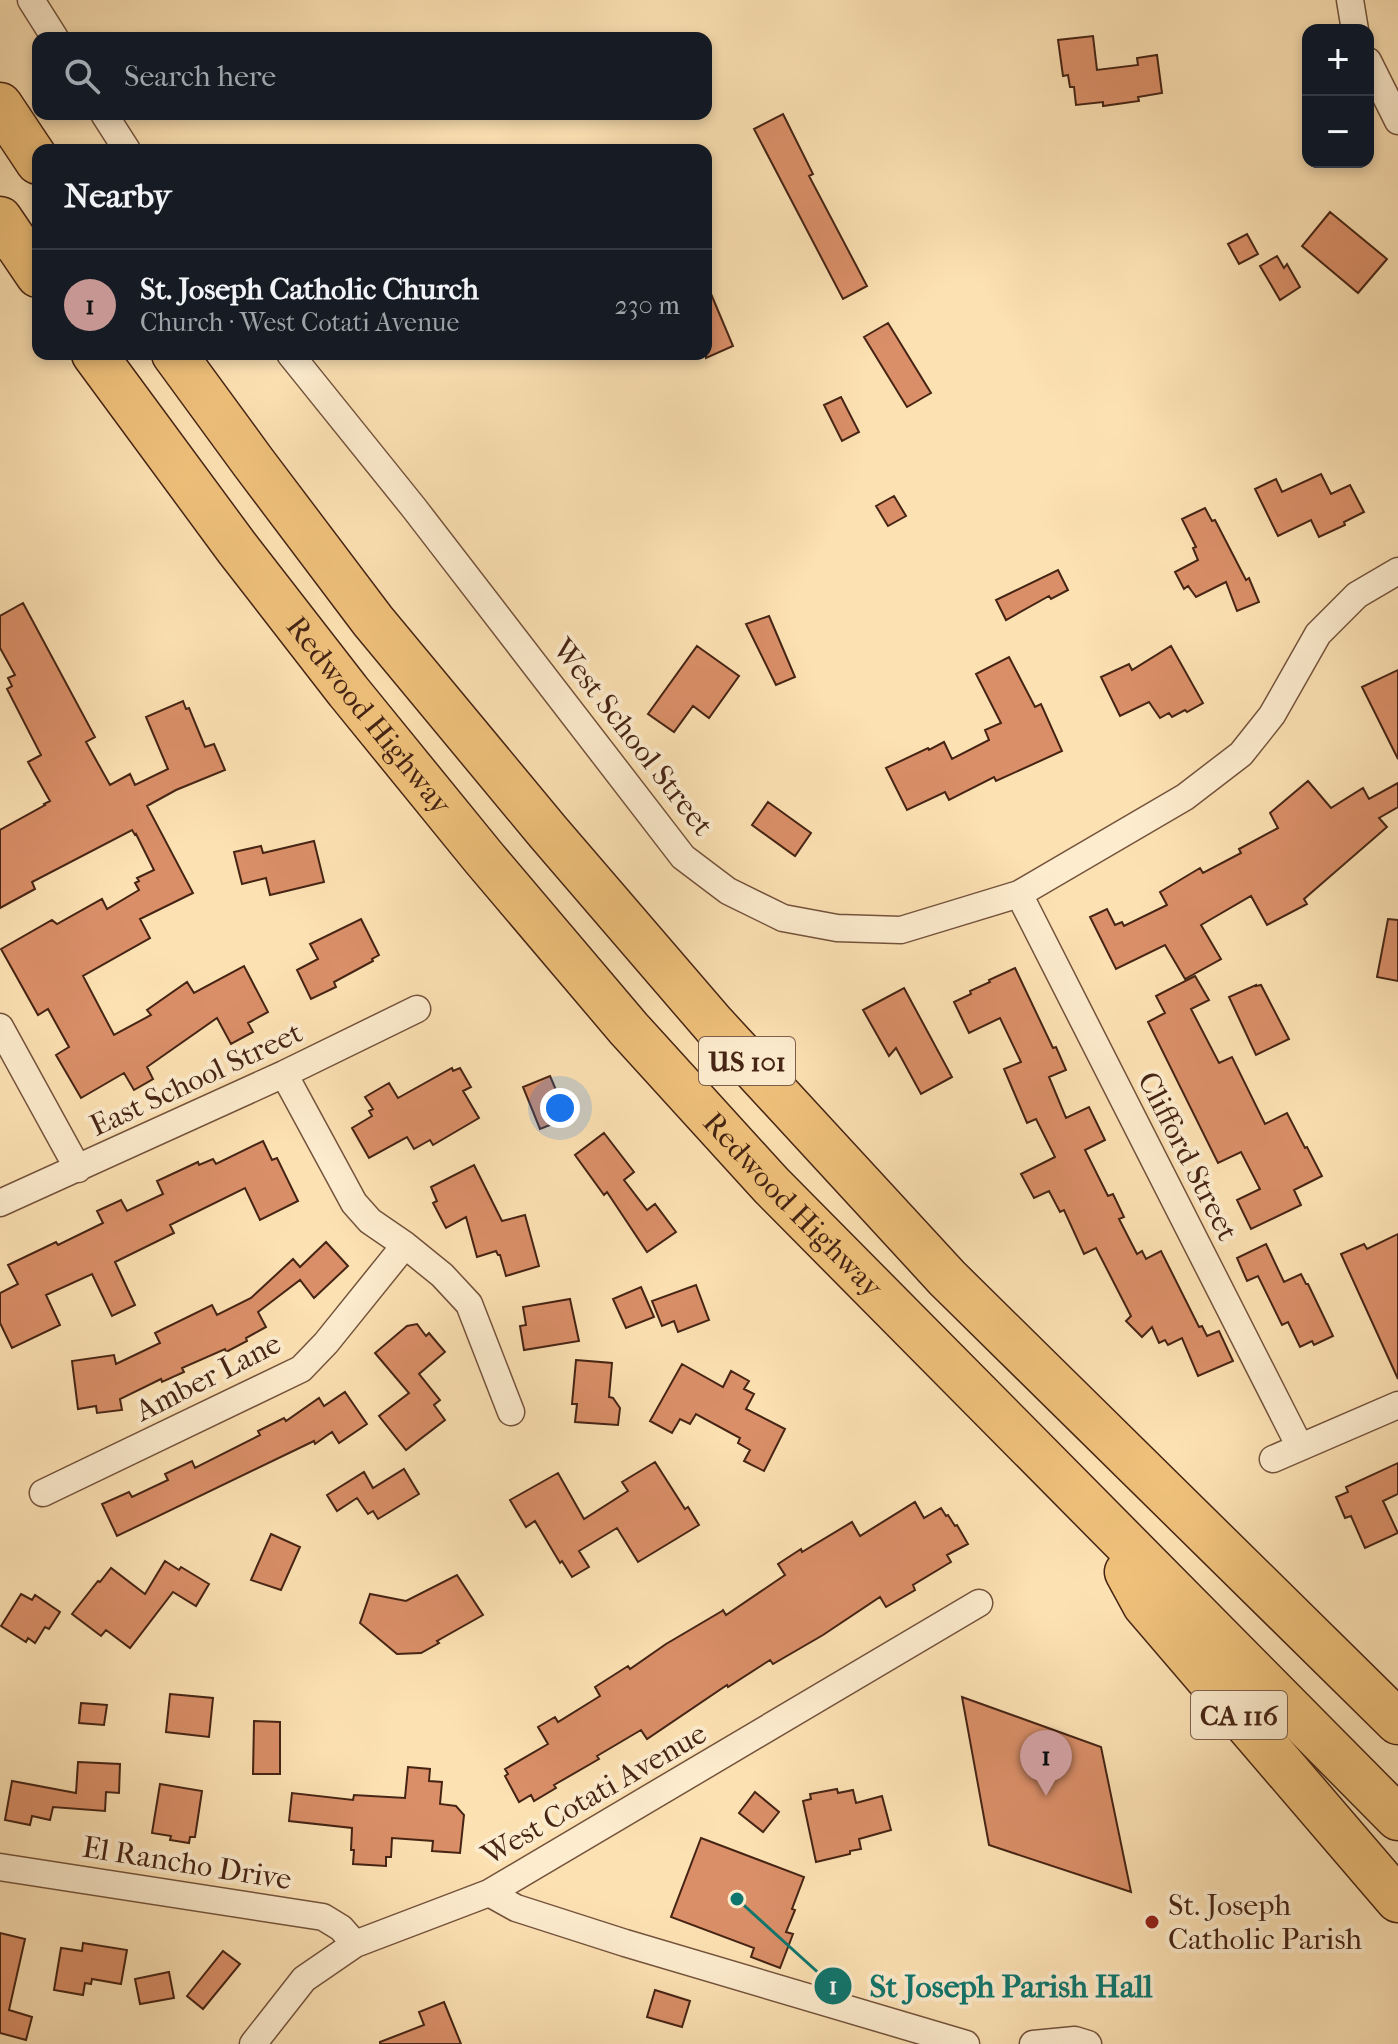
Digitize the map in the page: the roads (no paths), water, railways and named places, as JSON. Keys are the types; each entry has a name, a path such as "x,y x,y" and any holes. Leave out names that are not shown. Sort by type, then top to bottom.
{"highway":[{"path":"0,105 32,153"},
{"path":"0,219 32,266"},
{"name":"Redwood Highway","path":"98,360 237,548 348,691 629,1029 771,1185 1398,1818"},
{"name":"Redwood Highway","path":"178,360 373,621 714,1025 947,1278 1394,1717"},
{"name":"CA 116","path":"1098,1517 1145,1605 1398,1900"}],"street":[{"path":"31,0 51,32"},
{"path":"1350,0 1354,24"},
{"path":"1374,73 1398,121"},
{"path":"108,120 123,144"},
{"name":"West School Street","path":"295,360 414,508 683,857 728,891 783,918 837,928 901,930 1019,894 1185,797 1241,754 1272,715 1318,634 1357,595 1398,571"},
{"name":"Clifford Street","path":"1019,894 1300,1447"},
{"name":"East School Street","path":"0,1203 284,1074 417,1009"},
{"path":"0,1027 78,1169"},
{"path":"284,1074 354,1203 370,1221 442,1275 469,1304 511,1412"},
{"name":"Amber Lane","path":"43,1493 301,1369 326,1343 405,1245"},
{"path":"1273,1459 1398,1405"},
{"name":"West Cotati Avenue","path":"253,2044 304,1979 355,1944 489,1893 979,1603"},
{"name":"El Rancho Drive","path":"0,1867 323,1917 341,1928 355,1944"},
{"path":"489,1893 516,1908 611,1939 966,2044"},
{"path":"1033,2044 1075,2040 1088,2044"}],"place":[{"name":"St. Joseph Catholic Church","path":"1046,1796"},
{"name":"St Joseph Parish Hall","path":"737,1899"},
{"name":"St. Joseph Catholic Parish","path":"1152,1922"}]}
